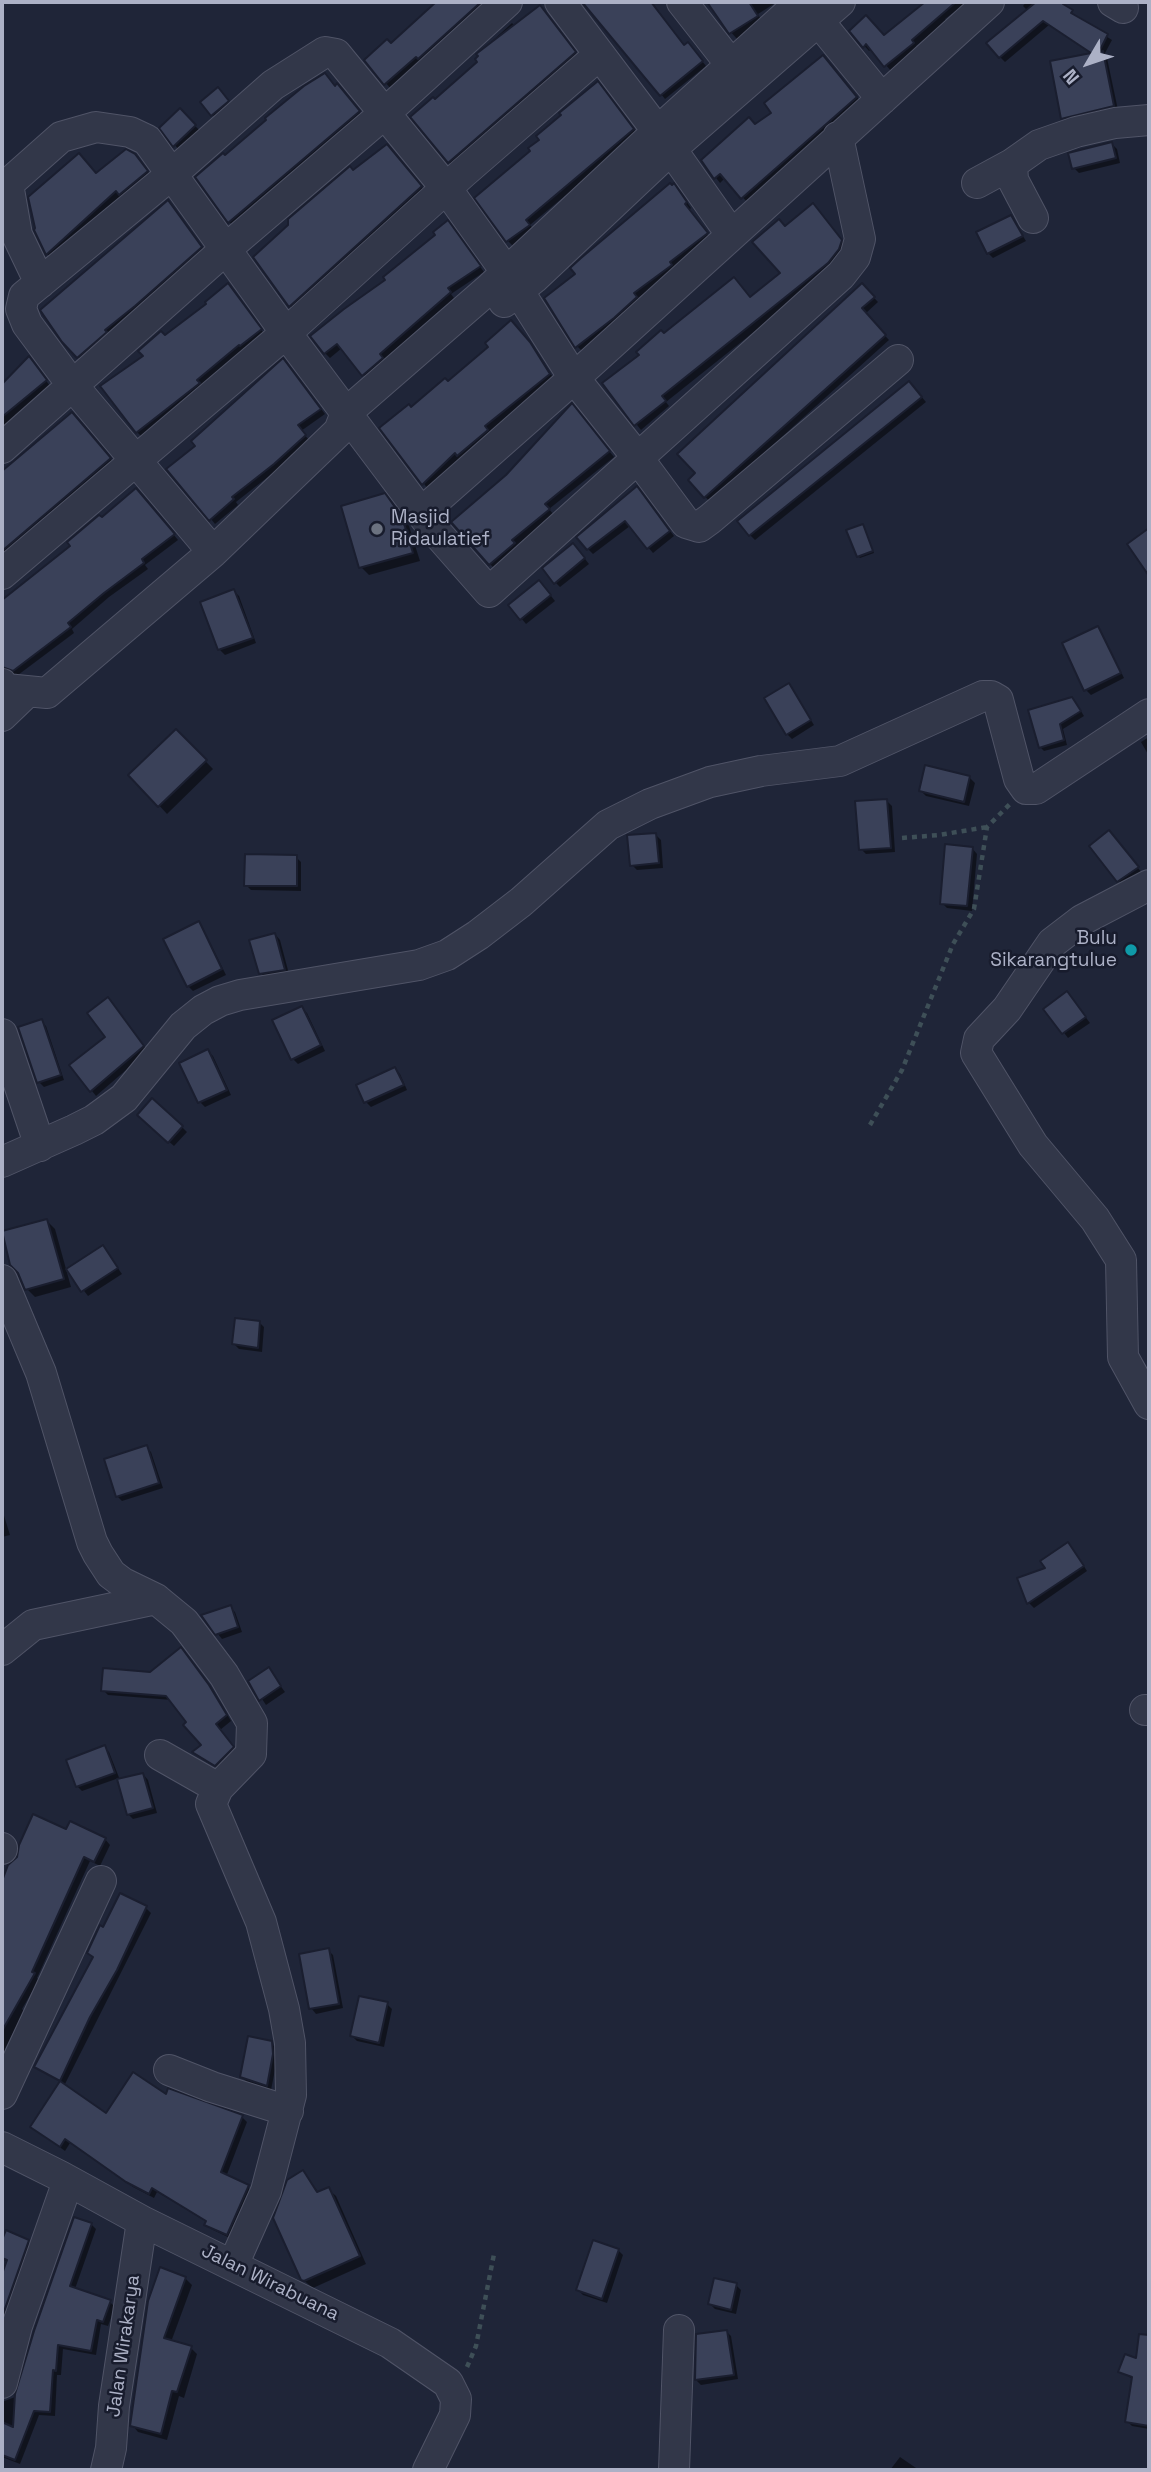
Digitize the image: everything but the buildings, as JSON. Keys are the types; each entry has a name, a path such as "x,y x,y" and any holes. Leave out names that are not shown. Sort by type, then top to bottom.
{"street":[{"path":"2,448 227,248 385,113 507,2"},
{"path":"560,2 731,234"},
{"path":"682,2 738,74"},
{"path":"421,513 989,2"},
{"path":"2,716 14,688 47,693 213,552 347,424 512,281 664,140 816,7 882,99"},
{"path":"213,552 73,386 27,324 21,309 24,296 172,174 273,85 325,52 336,54 446,188 512,281 574,378 686,523 699,527 898,360"},
{"path":"2,574 286,333 446,188 599,55"},
{"path":"977,183 1039,145 1076,132 1115,123 1149,120"},
{"path":"40,283 17,235 8,184 61,137 96,127 130,132 146,140 227,248 347,424 444,544 489,592 841,275 855,257 860,239 838,137"},
{"path":"1012,164 1013,180 1033,218"},
{"path":"2,1161 94,1120 124,1098 183,1026 203,1010 240,995 419,965 447,955 521,902 608,825 650,804 710,782 761,771 840,761 983,696 998,700 1019,779 1026,789 1036,789 1149,714"},
{"path":"1149,884 1082,920 1052,943 1007,1009 979,1039 976,1053 1033,1146 1095,1219 1121,1260 1123,1357 1149,1404"},
{"path":"2,1034 40,1146"},
{"path":"2,1280 41,1373 92,1542 111,1574 156,1599 184,1622 224,1675 249,1715 251,1723 251,1754 218,1787 211,1804 261,1922 284,2009 290,2053 291,2095 266,2191 233,2265"},
{"path":"5,1640 33,1625 156,1599"},
{"path":"160,1755 218,1787"},
{"path":"2,2094 101,1881"},
{"path":"169,2070 288,2111"},
{"name":"Jalan Wirabuana","path":"2,2147 142,2221 390,2343 448,2383"},
{"path":"2,2383 17,2326 68,2181"},
{"name":"Jalan Wirakarya","path":"106,2470 142,2221"},
{"path":"674,2470 679,2330"},
{"path":"428,2470 455,2415 456,2399 448,2383"}],"path":[{"path":"902,838 987,827 1026,789"},
{"path":"870,1125 902,1070 953,944 974,909 987,827"},
{"path":"448,2383 466,2370 476,2346 494,2254"}],"place":[{"name":"Masjid Ridaulatief","path":"377,529"},
{"name":"Bulu Sikarangtulue","path":"1131,950"}]}
